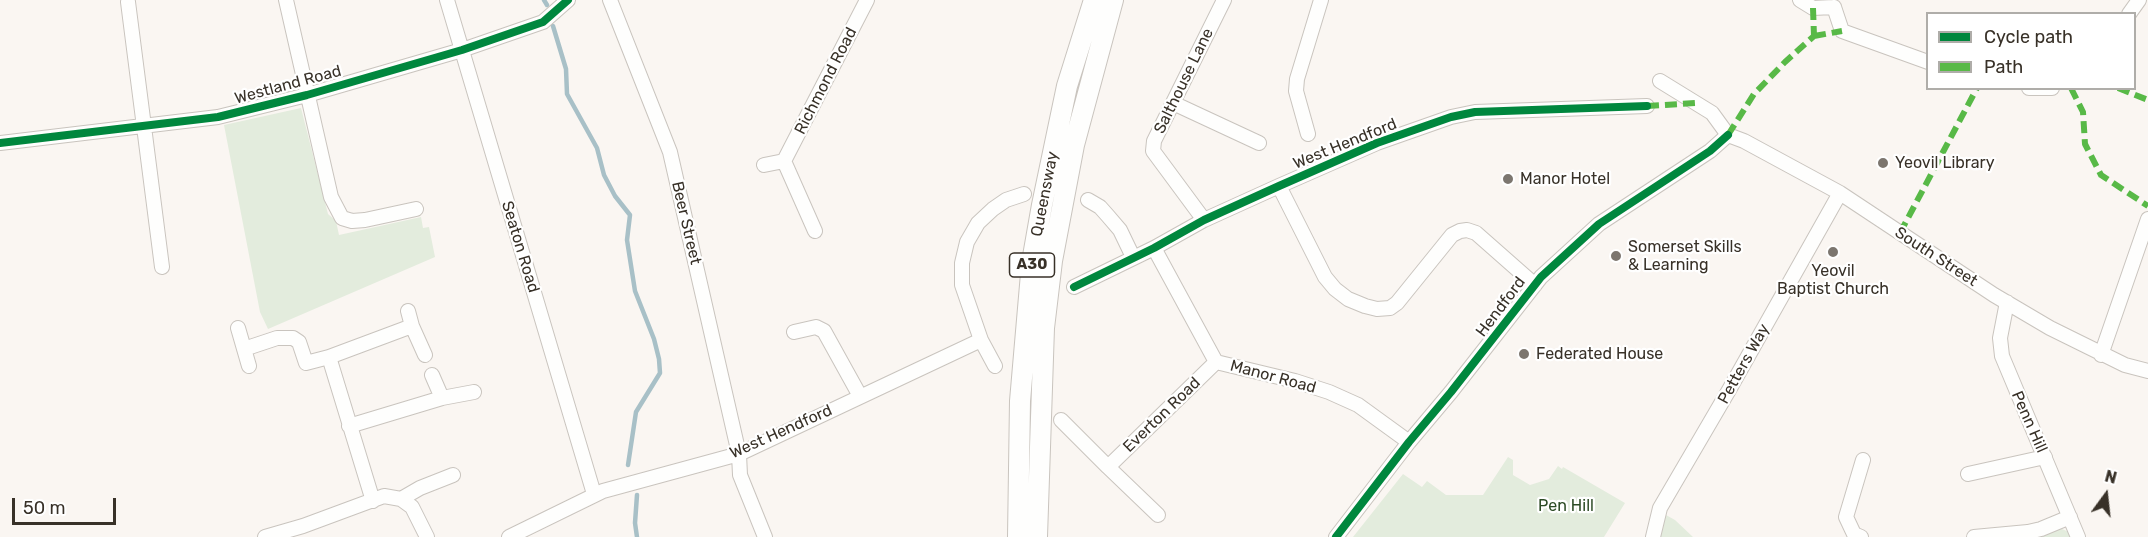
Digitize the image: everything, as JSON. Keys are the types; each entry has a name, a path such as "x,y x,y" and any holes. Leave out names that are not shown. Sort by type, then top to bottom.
{"highway":[{"name":"Queensway","path":"1018,537 1020,401 1032,262 1067,86 1094,0"},
{"name":"Queensway","path":"1037,537 1044,328 1052,261 1074,145 1113,0"}],"street":[{"name":"Westland Road","path":"286,0 307,95"},
{"name":"Seaton Road","path":"447,0 594,494"},
{"name":"Westland Road","path":"0,143 218,117 307,95 462,50 543,22 568,0"},
{"name":"Beer Street","path":"610,0 670,153 738,454 740,476 765,537"},
{"name":"Richmond Road","path":"784,161 867,0"},
{"name":"Salthouse Lane","path":"1204,220 1153,151 1154,141 1224,0"},
{"path":"1308,134 1297,100 1297,79 1321,0"},
{"path":"1800,0 1813,8 1835,4 1842,31 1926,61"},
{"path":"128,2 162,267"},
{"path":"1660,81 1712,113 1728,135"},
{"path":"307,95 331,197 342,218 352,221 365,220 416,209"},
{"path":"1173,103 1259,143"},
{"name":"West Hendford","path":"1074,288 1204,220 1377,143 1452,113 1647,106"},
{"name":"South Street","path":"1728,135 1744,141 1840,193 2007,302 2101,355 2148,371"},
{"name":"Hendford","path":"1336,537 1408,442 1451,392 1541,277 1599,224 1710,151 1728,135"},
{"path":"765,165 784,161 815,231"},
{"path":"1279,186 1325,277 1335,290 1348,299 1365,306 1377,309 1390,308 1397,303 1452,235 1467,230 1476,233 1535,285"},
{"name":"Petters Way","path":"1653,537 1660,508 1840,193"},
{"path":"995,366 981,340 962,285 962,263 967,242 978,223 993,208 1006,200 1024,194"},
{"path":"1088,200 1100,207 1120,230 1133,257"},
{"path":"2101,355 2148,219"},
{"name":"Manor Road","path":"1154,248 1216,362 1295,381 1329,392 1358,405 1408,442"},
{"name":"Penn Hill","path":"2007,302 2000,338 2002,356 2078,537"},
{"path":"408,310 412,326 425,355"},
{"path":"244,348 285,337 293,338 299,342 306,363 329,357 412,326"},
{"path":"794,332 816,327 824,331 860,396"},
{"path":"238,328 249,366"},
{"name":"West Hendford","path":"509,537 594,494 738,454 981,340"},
{"path":"329,357 373,501"},
{"name":"Everton Road","path":"1108,467 1216,362"},
{"path":"432,375 442,398"},
{"path":"349,426 442,398 474,393"},
{"name":"Everton Road","path":"1061,420 1158,515"},
{"path":"1968,474 2045,457"},
{"path":"1861,537 1854,534 1846,517 1863,460"},
{"path":"401,499 420,488 453,475"},
{"path":"265,537 304,532 384,496 401,499 412,507 427,537"},
{"path":"1974,537 2028,532 2070,517"}],"green space":[{"path":"301,108 328,214 336,221 339,235 421,217 423,228 429,227 435,257 268,329 260,312 224,125"},
{"name":"Pen Hill","path":"1508,457 1513,460 1513,475 1530,485 1549,479 1558,466 1625,503 1604,537 1353,537 1403,474 1422,487 1427,481 1446,495 1483,495"},
{"path":"1666,515 1675,520 1693,537 1659,537"},
{"path":"2060,528 2071,533 2073,537 2033,537"}],"waterway":[{"path":"544,0 547,5"},
{"path":"553,26 566,69 567,94 597,148 604,175 615,196 630,215 627,240 635,291 654,339 659,359 660,373 636,412 628,465"},
{"path":"637,495 635,523 637,537"}],"marked path":[{"path":"1813,8 1814,36"},
{"path":"1814,36 1842,31"},
{"path":"1728,135 1754,94 1814,36"},
{"path":"1900,233 1976,90"},
{"path":"2072,90 2083,112 2085,144 2101,175 2148,206"},
{"path":"2123,90 2148,100"},
{"path":"1647,106 1696,103"}],"cycle path":[{"path":"0,143 218,117 307,95 462,50 543,22 568,0"},
{"path":"1074,287 1154,248 1204,220 1279,186 1377,143 1451,117 1475,112 1647,106"},
{"path":"1336,537 1541,277 1599,224 1710,151 1728,135"}],"place":[{"name":"Yeovil Library","path":"1883,163"},
{"name":"Manor Hotel","path":"1508,179"},
{"name":"Yeovil Baptist Church","path":"1833,252"},
{"name":"Somerset Skills & Learning","path":"1616,256"},
{"name":"Federated House","path":"1524,354"}]}
